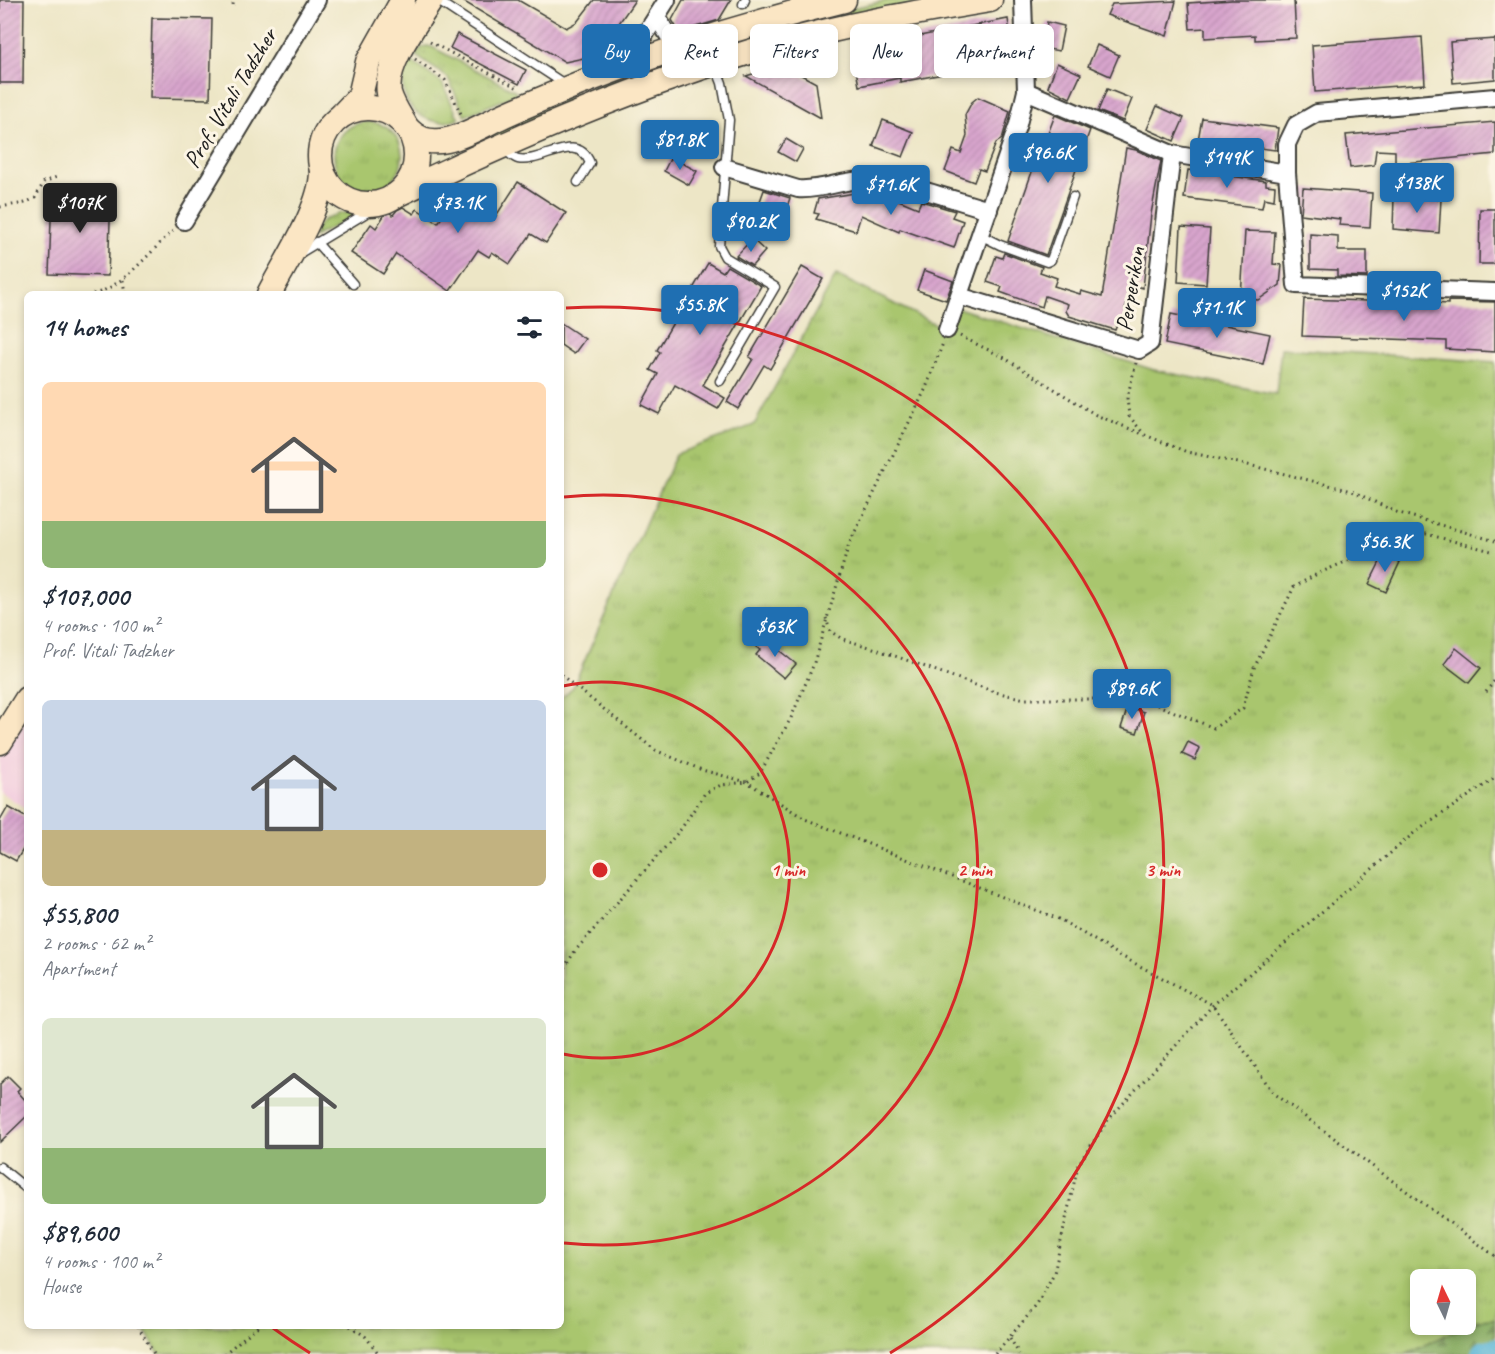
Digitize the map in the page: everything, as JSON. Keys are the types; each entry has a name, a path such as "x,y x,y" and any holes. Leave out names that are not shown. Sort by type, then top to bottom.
{"main road":[{"path":"305,245 320,190 322,171 320,149 323,137 327,129 360,96 368,62 403,0"},
{"path":"738,28 844,0"},
{"path":"738,56 773,45 847,27 990,0"},
{"path":"322,171 341,196 379,201 410,180 414,170 416,150 390,94 389,75 395,60 424,32 439,1"},
{"path":"342,115 371,108 390,113 416,137 435,142 452,139 594,78"},
{"path":"272,287 305,245 317,220 329,211 347,204 379,201 602,104 675,78"},
{"path":"0,742 24,704"}],"street":[{"name":"Prof. Vitali Tadzher","path":"184,221 317,0"},
{"path":"650,28 667,0"},
{"path":"947,330 1018,124 1026,90 1023,0"},
{"path":"657,17 662,25"},
{"path":"1026,90 1172,153 1287,172"},
{"path":"1495,97 1317,113 1296,125 1287,144 1296,285 1495,292"},
{"name":"Perperikon","path":"959,296 1139,350 1150,343 1172,153"},
{"path":"724,167 798,189 811,190 850,181 880,181 989,210"}],"lane":[{"path":"439,1 570,87"},
{"path":"720,78 729,120 718,246 725,258 775,287 720,381"},
{"path":"501,146 516,159 526,160 568,149 581,149 586,153 590,163 579,182"},
{"path":"980,235 1047,262 1050,260 1073,198"},
{"path":"305,245 353,284"},
{"path":"0,1167 24,1187"}],"path":[{"path":"424,32 518,88"},
{"path":"410,56 445,80 464,122"},
{"path":"0,207 26,203 35,198 44,182 59,176"},
{"path":"99,291 123,280 184,221"},
{"path":"123,280 125,291"},
{"path":"564,969 575,951 681,829 705,792 721,785 747,782 760,772 791,718 813,666 849,544 926,388 947,330 1003,357 1096,415 1187,452 1352,491 1396,512 1495,541"},
{"path":"1139,350 1127,398 1129,416 1146,435"},
{"path":"826,616 830,631 842,639 995,692 1025,699 1143,699 1214,728 1243,708 1254,668 1294,587 1398,536 1426,534 1495,552"},
{"path":"564,677 655,750 702,770 747,782 805,819 1061,920 1121,956 1213,1005 1274,1094 1495,1256"},
{"path":"1486,692 1495,680"},
{"path":"995,1354 1037,1305 1054,1272 1078,1165 1108,1120 1213,1005 1414,833 1495,778"},
{"path":"140,1329 154,1354"},
{"path":"224,1354 254,1329"},
{"path":"354,1329 365,1336 379,1354"},
{"path":"1010,1338 1019,1354"}],"shaded area":[{"path":"24,721 24,807 0,792 0,759"}],"green space":[{"path":"889,0 933,0 857,24 850,24 850,26 838,30 838,24 788,24"},
{"path":"750,35 750,58 738,62 738,38"},
{"path":"427,46 516,91 515,95 465,116 448,78 415,55 419,49"},
{"path":"411,61 442,83 459,119 449,122 430,120 414,110 408,103 404,94 403,81"},
{"path":"662,62 662,78 686,78 483,142 481,137 618,78 650,78 650,66"},
{"path":"368,122 381,125 392,132 399,143 402,156 399,169 392,180 381,187 368,190 355,187 344,180 337,169 334,156 337,143 344,132 355,125"},
{"path":"349,212 358,214 314,237 318,226 326,219"},
{"path":"836,275 947,330 955,307 1154,370 1276,394 1281,348 1495,362 1495,1319 1476,1321 1476,1269 1410,1269 1410,1335 1446,1335 1405,1354 159,1354 144,1329 564,1329 564,695 573,687 676,454 754,425"},
{"path":"1495,1319 1495,1354 1405,1354 1446,1335 1476,1335 1476,1321"}],"building":[{"path":"0,0 24,0 23,83 0,83"},
{"path":"461,0 518,0 566,28 577,22 594,0 635,0 618,24 582,24 582,58 565,62"},
{"path":"683,0 731,0 719,20 706,24 674,24 672,20"},
{"path":"1294,0 1296,38 1255,40 1255,35 1205,38 1205,28 1190,29 1188,3"},
{"path":"1176,1 1167,36 1107,15 1112,4"},
{"path":"152,18 212,19 210,99 150,98"},
{"path":"1008,19 1009,24 982,24"},
{"path":"1047,22 1064,26 1059,51 1054,50 1054,24 1047,24"},
{"path":"934,33 934,76 922,78 922,36"},
{"path":"457,34 526,70 519,84 450,48"},
{"path":"1422,37 1425,84 1315,92 1312,45"},
{"path":"1495,39 1495,79 1453,83 1450,42"},
{"path":"1097,45 1119,55 1110,76 1088,66"},
{"path":"1057,63 1081,74 1070,98 1048,87 1051,78 1054,78"},
{"path":"750,75 750,78 807,78 816,83 821,118 746,76"},
{"path":"857,78 900,78 859,86"},
{"path":"900,78 922,78 900,82"},
{"path":"1107,89 1132,99 1123,121 1098,111"},
{"path":"978,97 1010,111 1002,139 996,143 985,171 979,169 974,182 945,171 953,150 961,153 967,136 965,115 972,102"},
{"path":"1157,106 1184,118 1174,141 1147,129"},
{"path":"1055,115 1090,130 1046,255 1008,241 1034,166 1020,161 1028,141 1043,147"},
{"path":"1202,118 1278,128 1275,150 1198,140"},
{"path":"883,120 913,132 903,157 873,146"},
{"path":"1495,122 1495,154 1395,164 1395,151 1376,150 1374,165 1350,168 1346,135"},
{"path":"786,139 803,149 796,162 778,152"},
{"path":"1126,148 1161,161 1151,214 1143,288 1133,285 1125,309 1132,311 1128,325 1118,322 1115,330 1069,316 1066,311 1068,304 1045,296 1042,307 1000,292 1002,287 987,282 996,256 1002,258 1004,253 1042,267 1040,272 1057,278 1054,286 1080,294 1081,291 1102,297"},
{"path":"671,157 697,171 689,185 664,171"},
{"path":"1188,170 1266,181 1266,185 1275,186 1274,200 1264,198 1262,208 1184,198"},
{"path":"518,182 566,213 546,243 531,234 510,264 492,252 489,257 478,250 450,291 396,254 383,274 351,253 371,224 376,228 387,211 393,215 403,207 414,214 417,209 438,223 451,204 442,198 452,184 496,216"},
{"path":"1303,188 1372,193 1370,227 1339,225 1340,219 1301,214"},
{"path":"764,190 790,198 780,227 754,218"},
{"path":"867,191 881,195 882,193 918,208 921,201 955,211 952,217 963,221 954,248 900,229 899,232 861,215 856,231 816,219 819,214 814,213 818,199"},
{"path":"52,193 111,195 108,276 49,274"},
{"path":"1394,197 1441,199 1439,233 1393,229"},
{"path":"1480,209 1495,209 1495,264 1479,264"},
{"path":"1181,227 1210,229 1206,284 1178,282"},
{"path":"1245,231 1275,232 1273,264 1282,265 1280,285 1258,300 1241,298"},
{"path":"1310,234 1338,236 1338,251 1367,251 1367,277 1337,276 1337,270 1310,269"},
{"path":"752,239 765,251 752,266 736,256"},
{"path":"708,263 723,272 727,266 761,286 703,385 725,398 718,409 675,385 659,414 641,405 658,374 650,370 660,352 657,350"},
{"path":"802,267 823,279 770,369 764,365 738,409 727,402 753,359 749,357"},
{"path":"924,270 953,281 946,300 917,290"},
{"path":"1304,299 1398,302 1402,299 1448,304 1448,301 1495,302 1495,352 1446,349 1446,341 1302,336"},
{"path":"1171,314 1270,334 1263,364 1165,344"},
{"path":"564,325 585,339 574,354 564,347"},
{"path":"1384,554 1400,562 1386,592 1369,584"},
{"path":"764,638 796,664 784,678 756,655 760,650 756,647"},
{"path":"1456,648 1481,668 1469,683 1444,664"},
{"path":"1128,707 1144,712 1137,733 1121,728"},
{"path":"1188,742 1200,748 1195,760 1182,754"},
{"path":"8,807 24,816 24,848 16,861 0,852 0,821"},
{"path":"8,1076 20,1088 17,1091 24,1099 24,1119 0,1142 0,1084"}],"waterway":[{"path":"1485,1354 1495,1352"}]}
